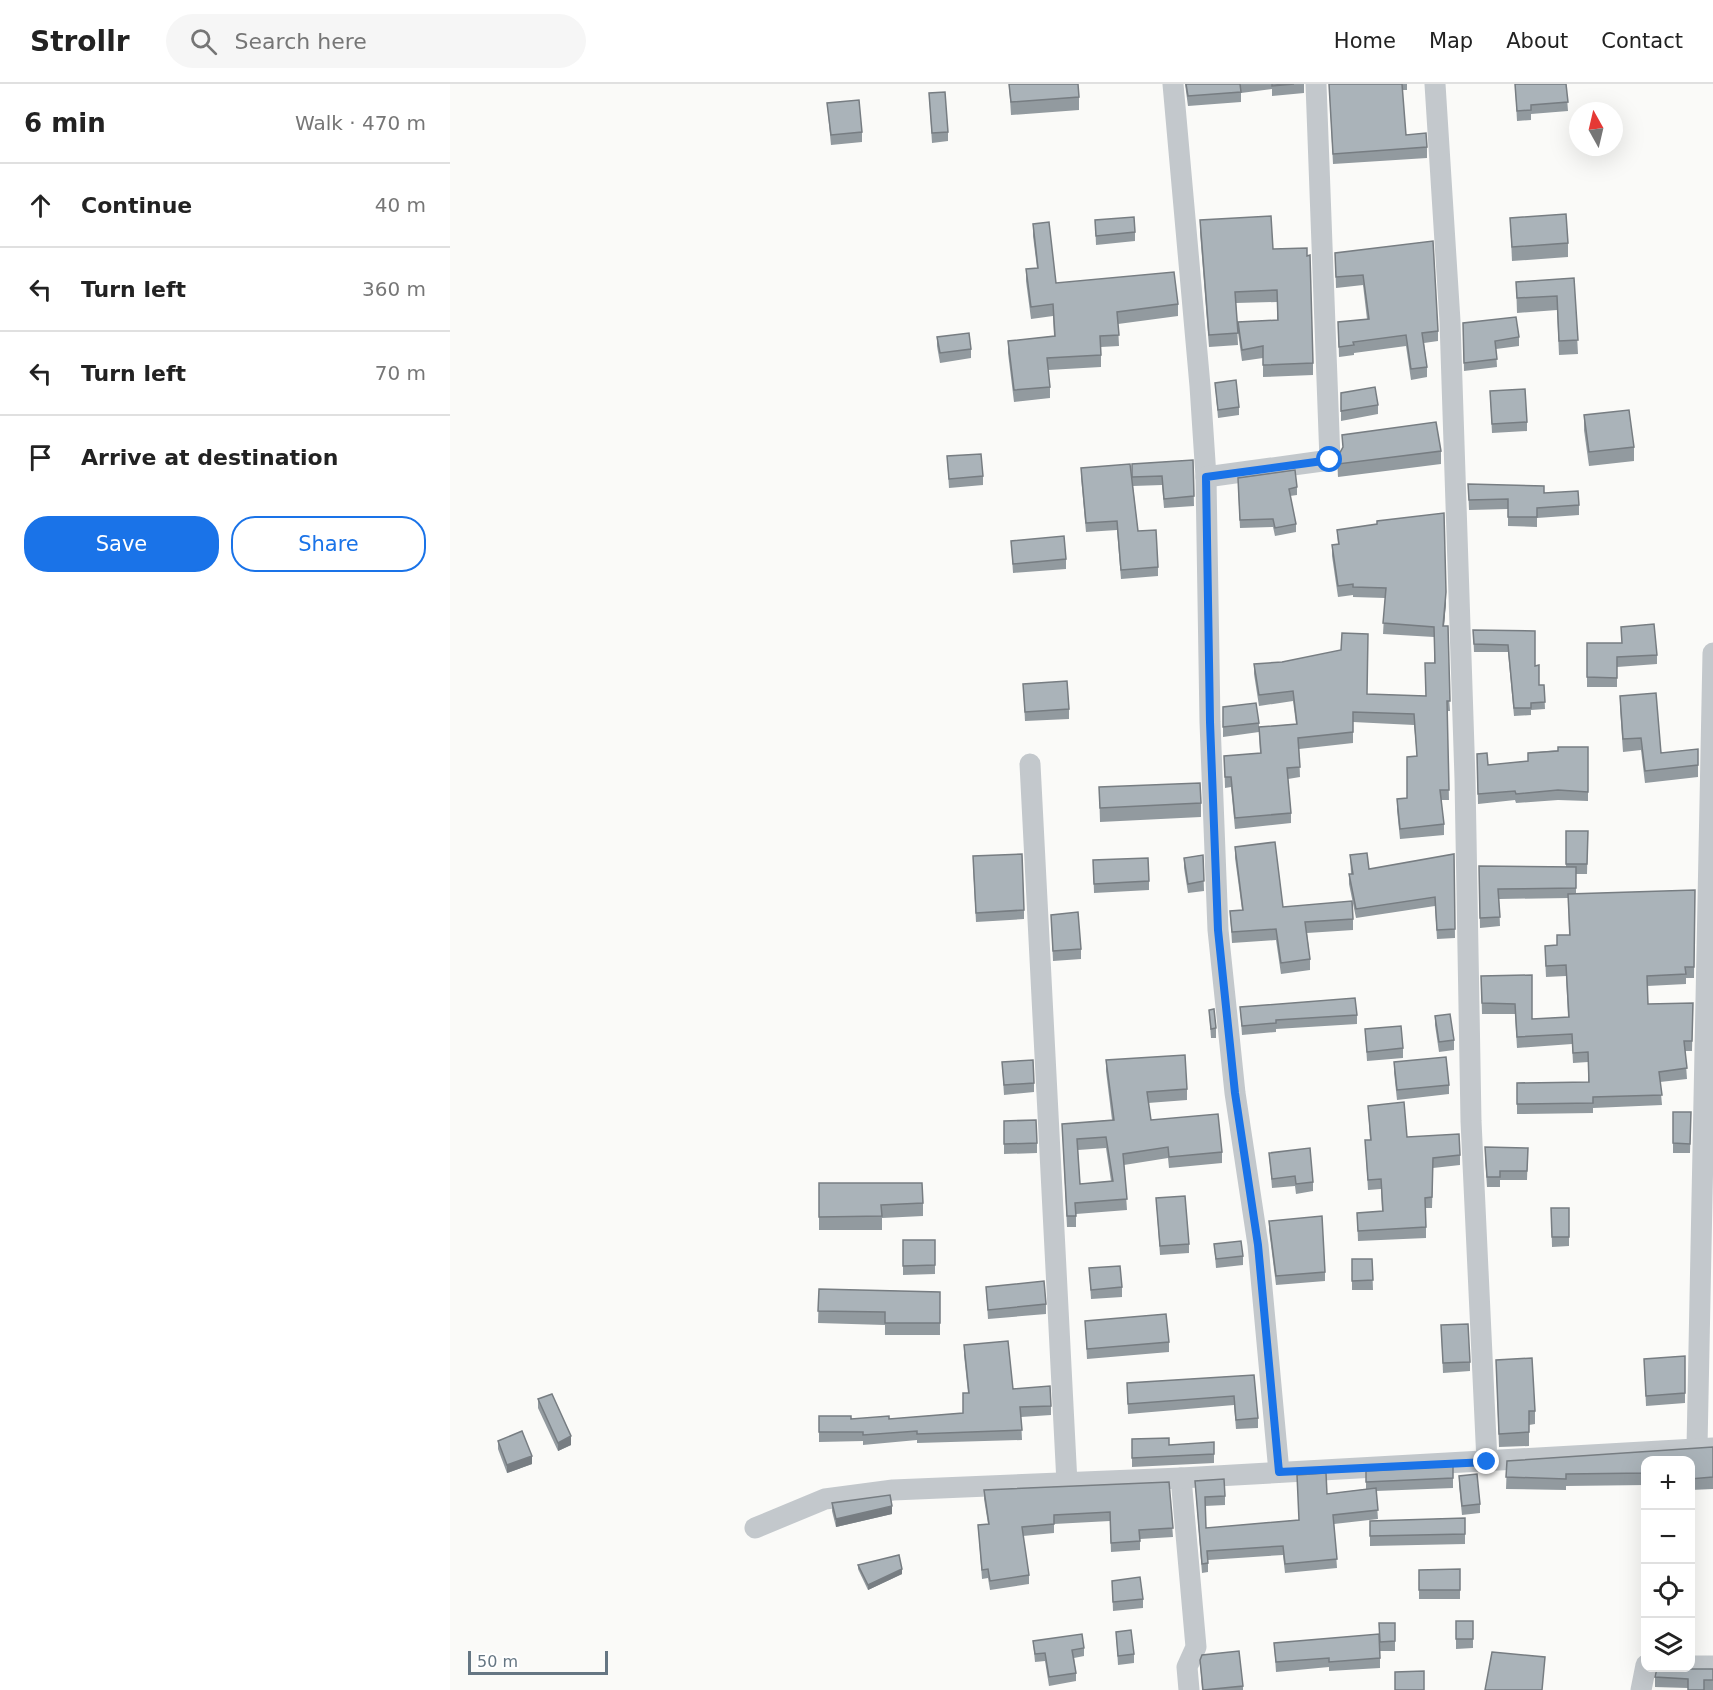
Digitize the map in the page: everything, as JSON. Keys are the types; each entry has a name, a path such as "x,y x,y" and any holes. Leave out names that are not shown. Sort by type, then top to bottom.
{"street":[{"path":"1173,84 1206,477 1210,722 1218,930 1235,1093 1258,1245 1279,1472"},
{"path":"1206,477 1330,460 1316,84"},
{"path":"1435,84 1450,321 1465,779 1471,1121 1487,1462"},
{"path":"755,1528 825,1499 893,1490 1181,1478 1705,1448 1713,653"},
{"path":"1030,764 1067,1483"},
{"path":"1181,1478 1196,1647 1187,1666 1189,1690"},
{"path":"1695,1666 1713,1666"},
{"path":"1641,1690 1645,1672"}],"building":[{"path":"1009,84 1078,84 1079,97 1011,102"},
{"path":"1186,84 1240,84 1241,92 1188,96"},
{"path":"1329,84 1402,84 1406,135 1426,133 1427,147 1333,154"},
{"path":"1515,84 1566,84 1568,102 1531,105 1531,110 1517,111"},
{"path":"945,92 948,132 932,133 929,93"},
{"path":"859,100 862,132 831,135 827,103"},
{"path":"1566,214 1568,243 1512,247 1510,218"},
{"path":"1271,216 1273,249 1307,248 1307,256 1310,255 1313,363 1263,365 1263,346 1242,350 1238,322 1278,320 1277,290 1235,292 1238,333 1209,335 1200,220"},
{"path":"1134,217 1135,232 1096,236 1095,220"},
{"path":"1049,222 1056,283 1174,272 1178,304 1117,312 1119,335 1100,336 1101,355 1047,358 1050,387 1014,390 1008,341 1055,336 1053,304 1031,307 1026,269 1038,268 1033,224"},
{"path":"1433,241 1438,331 1422,333 1427,367 1411,369 1406,335 1353,342 1354,345 1339,347 1338,322 1369,319 1363,275 1336,277 1335,253"},
{"path":"1574,278 1578,340 1559,341 1557,296 1517,298 1516,282"},
{"path":"1516,317 1519,337 1495,341 1497,359 1464,363 1463,323"},
{"path":"969,333 971,349 940,353 937,337"},
{"path":"1236,380 1239,407 1218,410 1215,383"},
{"path":"1375,387 1378,405 1341,411 1341,393"},
{"path":"1525,389 1527,422 1492,424 1490,391"},
{"path":"1629,410 1634,447 1589,452 1584,415"},
{"path":"1436,422 1441,451 1338,464 1337,458 1343,447 1342,435"},
{"path":"981,454 983,476 949,479 947,456"},
{"path":"1193,460 1194,496 1164,499 1162,476 1132,477 1132,464"},
{"path":"1130,464 1138,531 1156,530 1158,567 1121,570 1117,521 1086,523 1081,468"},
{"path":"1295,470 1297,487 1289,489 1296,524 1275,528 1273,519 1240,520 1238,478"},
{"path":"1468,484 1544,486 1544,493 1578,491 1579,505 1537,508 1537,517 1508,517 1508,499 1469,500"},
{"path":"1444,513 1446,592 1443,626 1448,626 1450,701 1447,701 1449,790 1440,790 1444,824 1400,829 1397,799 1407,798 1407,757 1417,756 1414,714 1353,712 1353,732 1298,738 1300,767 1287,768 1291,813 1235,818 1231,777 1225,777 1224,756 1261,753 1259,727 1297,724 1293,691 1259,695 1254,664 1282,662 1341,650 1342,633 1368,634 1367,694 1426,696 1425,663 1435,663 1434,627 1383,623 1386,588 1353,587 1353,584 1338,586 1332,545 1339,544 1337,530 1377,524 1377,521"},
{"path":"1064,536 1066,559 1013,564 1011,541"},
{"path":"1654,624 1657,655 1617,657 1617,678 1587,677 1587,643 1622,643 1621,627"},
{"path":"1473,630 1535,631 1535,666 1539,665 1539,685 1544,685 1545,702 1531,703 1531,708 1514,708 1508,645 1474,644"},
{"path":"1067,681 1069,709 1025,712 1023,684"},
{"path":"1656,693 1661,753 1698,749 1698,765 1645,771 1641,738 1623,739 1620,696"},
{"path":"1256,703 1259,723 1223,727 1223,707"},
{"path":"1558,747 1588,747 1588,792 1558,790 1516,794 1515,791 1478,794 1477,754 1487,753 1488,765 1528,761 1528,753 1558,751"},
{"path":"1200,783 1201,803 1100,808 1099,787"},
{"path":"1566,831 1588,831 1587,864 1566,864"},
{"path":"1275,842 1283,907 1352,901 1353,919 1305,922 1310,959 1281,963 1276,929 1232,932 1230,911 1243,910 1235,847"},
{"path":"1367,853 1369,869 1454,854 1455,929 1437,930 1435,897 1356,909 1349,874 1353,874 1350,855"},
{"path":"1022,854 1024,910 976,913 973,856"},
{"path":"1203,855 1204,881 1188,884 1184,858"},
{"path":"1148,858 1149,881 1094,884 1093,860"},
{"path":"1479,866 1576,867 1576,888 1498,889 1500,917 1480,918"},
{"path":"1695,890 1694,967 1685,967 1686,974 1647,976 1648,1004 1693,1003 1692,1041 1684,1041 1687,1068 1659,1072 1662,1095 1593,1097 1593,1103 1517,1104 1517,1083 1589,1082 1588,1052 1573,1053 1572,1034 1517,1037 1515,1004 1482,1003 1481,976 1532,975 1532,1019 1569,1017 1566,965 1546,966 1545,946 1557,945 1557,935 1570,935 1568,894"},
{"path":"1078,912 1081,949 1053,951 1051,915"},
{"path":"1355,998 1357,1015 1276,1020 1276,1023 1242,1026 1240,1007"},
{"path":"1214,1009 1216,1028 1211,1029 1209,1010"},
{"path":"1450,1014 1454,1040 1439,1042 1435,1016"},
{"path":"1401,1026 1403,1048 1367,1052 1365,1029"},
{"path":"1185,1055 1187,1089 1147,1092 1151,1120 1218,1114 1222,1152 1169,1157 1168,1147 1123,1154 1127,1199 1075,1203 1076,1216 1067,1216 1062,1124 1114,1120 1106,1060","holes":["1106,1137 1113,1181 1080,1184 1077,1139"]},
{"path":"1446,1057 1449,1085 1397,1090 1394,1062"},
{"path":"1033,1060 1034,1083 1004,1085 1002,1062"},
{"path":"1404,1102 1407,1137 1459,1134 1460,1155 1433,1158 1432,1197 1425,1198 1426,1227 1358,1231 1357,1213 1383,1211 1381,1179 1368,1180 1365,1140 1371,1140 1368,1106"},
{"path":"1673,1112 1691,1112 1690,1144 1673,1143"},
{"path":"1036,1120 1037,1143 1004,1144 1004,1121"},
{"path":"1485,1147 1528,1148 1527,1171 1500,1171 1500,1177 1487,1177"},
{"path":"1310,1148 1313,1182 1296,1184 1295,1176 1272,1179 1269,1153"},
{"path":"819,1183 922,1183 923,1203 881,1205 882,1216 819,1217"},
{"path":"1185,1196 1189,1244 1160,1246 1156,1198"},
{"path":"1551,1208 1569,1208 1569,1237 1552,1237"},
{"path":"1322,1216 1325,1272 1276,1276 1269,1221"},
{"path":"903,1240 935,1240 935,1265 903,1266"},
{"path":"1241,1241 1243,1256 1216,1259 1214,1244"},
{"path":"1352,1259 1372,1259 1373,1280 1352,1281"},
{"path":"1120,1266 1122,1287 1091,1290 1089,1268"},
{"path":"1044,1281 1046,1304 988,1310 986,1287"},
{"path":"819,1289 940,1292 940,1323 885,1323 885,1312 818,1311"},
{"path":"1166,1314 1169,1342 1087,1349 1085,1321"},
{"path":"1468,1324 1470,1362 1443,1363 1441,1325"},
{"path":"1008,1341 1013,1389 1050,1386 1051,1406 1020,1407 1022,1430 917,1434 917,1431 863,1435 863,1432 819,1432 819,1416 851,1416 851,1419 889,1416 889,1419 963,1413 963,1393 969,1393 964,1345"},
{"path":"1685,1356 1685,1393 1646,1396 1644,1359"},
{"path":"1532,1358 1535,1411 1529,1411 1529,1432 1499,1434 1496,1360"},
{"path":"1254,1375 1258,1418 1236,1420 1234,1396 1128,1404 1127,1383"},
{"path":"552,1394 571,1436 558,1443 538,1399"},
{"path":"522,1431 532,1456 507,1465 498,1441"},
{"path":"1169,1438 1169,1445 1214,1442 1214,1454 1132,1458 1132,1439"},
{"path":"1713,1447 1713,1477 1695,1479 1695,1456 1641,1456 1641,1473 1566,1474 1566,1479 1506,1477 1507,1461"},
{"path":"1453,1466 1453,1478 1366,1482 1366,1471"},
{"path":"1326,1473 1327,1494 1376,1488 1378,1510 1333,1515 1337,1559 1285,1564 1283,1546 1207,1551 1208,1563 1202,1564 1195,1481 1224,1479 1225,1496 1205,1497 1206,1528 1299,1520 1297,1475"},
{"path":"1477,1474 1480,1504 1462,1506 1459,1476"},
{"path":"1169,1482 1173,1528 1139,1530 1140,1541 1111,1543 1110,1512 1054,1515 1054,1524 1022,1527 1029,1575 990,1581 988,1569 982,1570 978,1525 989,1524 984,1490"},
{"path":"890,1495 892,1506 836,1519 832,1503"},
{"path":"1465,1518 1465,1534 1370,1536 1370,1521"},
{"path":"899,1555 902,1569 868,1585 858,1565"},
{"path":"1460,1569 1460,1590 1419,1590 1419,1570"},
{"path":"1140,1577 1143,1599 1113,1602 1112,1581"},
{"path":"1456,1621 1473,1621 1473,1639 1456,1639"},
{"path":"1379,1623 1395,1623 1395,1641 1380,1642"},
{"path":"1131,1630 1134,1654 1118,1656 1116,1632"},
{"path":"1082,1634 1084,1648 1072,1650 1076,1673 1049,1677 1045,1653 1035,1654 1033,1641"},
{"path":"1379,1634 1380,1658 1329,1662 1329,1658 1276,1662 1274,1643"},
{"path":"1239,1651 1243,1686 1203,1690 1200,1660 1202,1655"},
{"path":"1492,1652 1545,1657 1542,1690 1485,1690"},
{"path":"1695,1669 1713,1669 1713,1680 1704,1680 1704,1690 1688,1690 1688,1679 1655,1677 1656,1672 1695,1672"},
{"path":"1424,1671 1424,1690 1395,1690 1395,1672"}],"route":[{"path":"1330,460 1206,477 1210,722 1218,930 1235,1093 1258,1245 1279,1472 1487,1462"}]}
